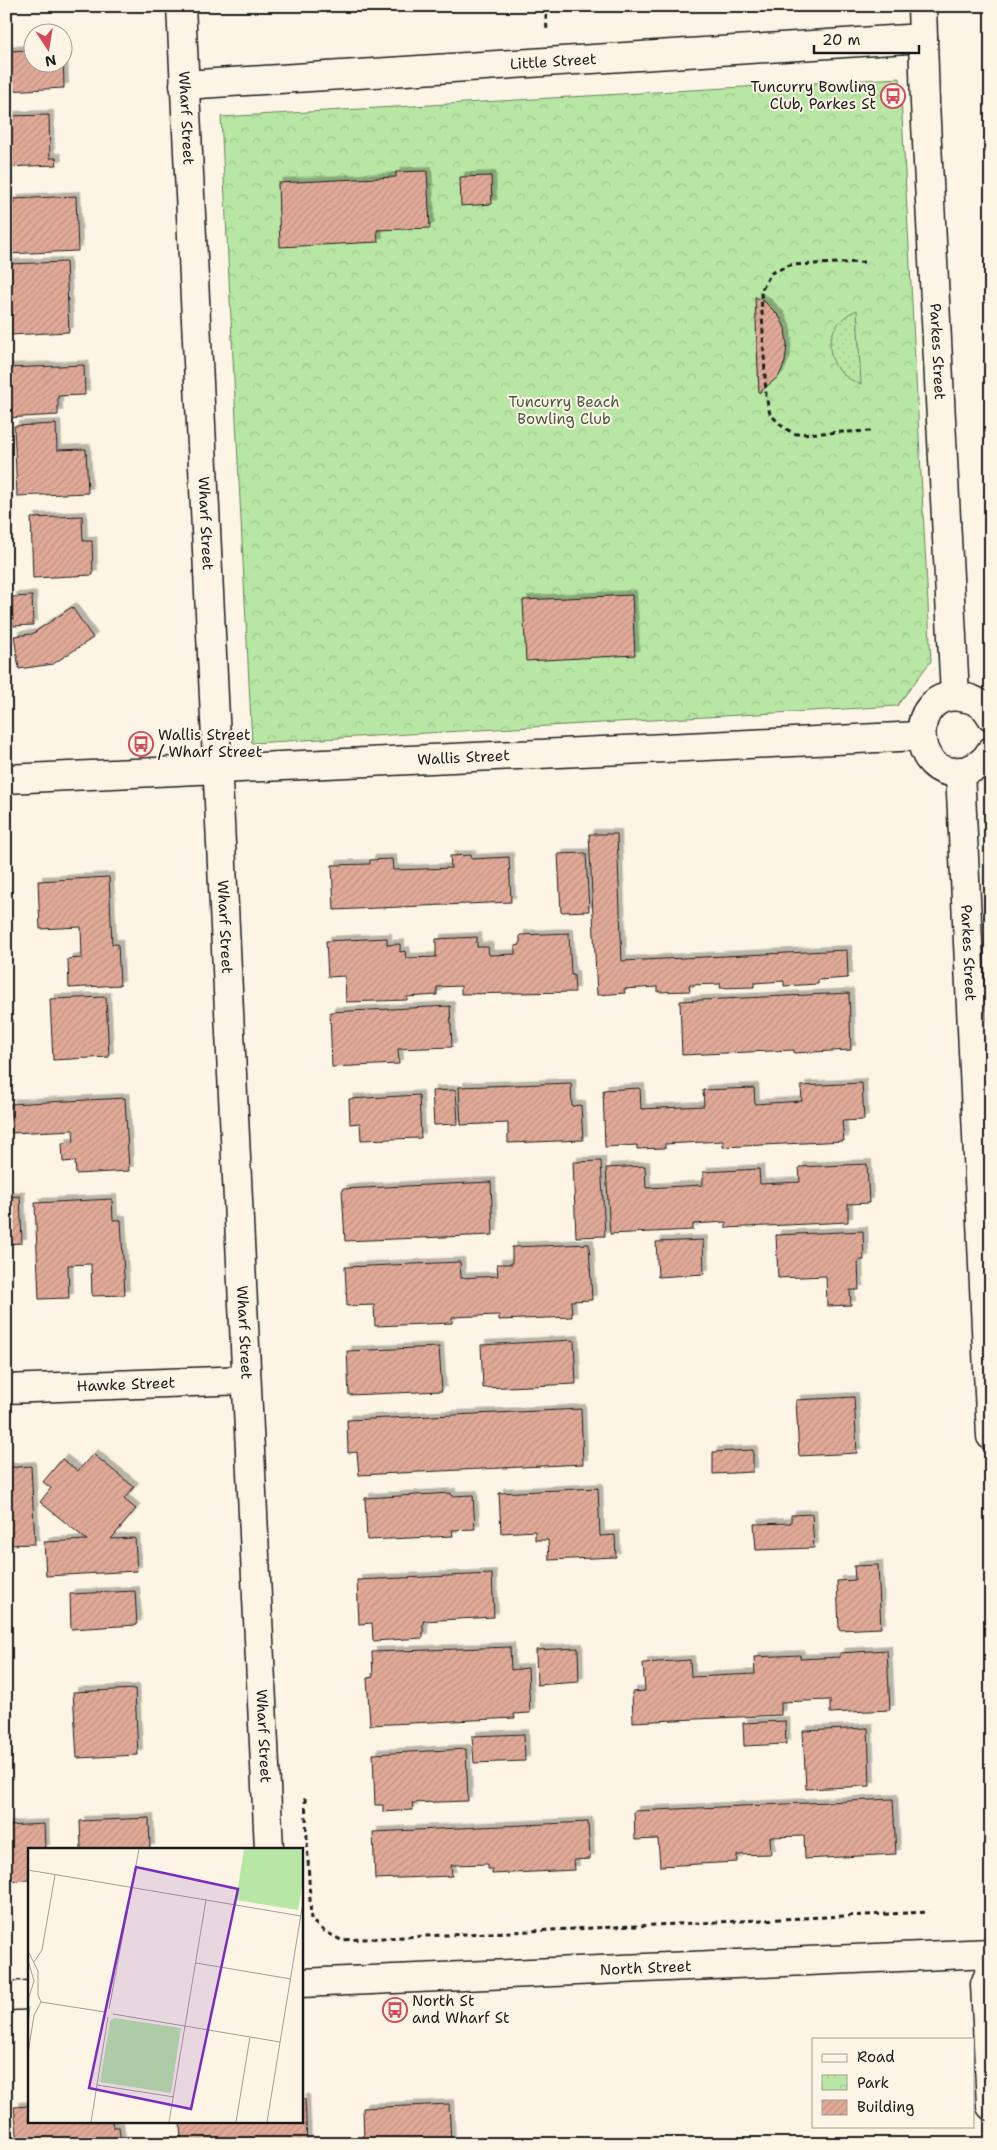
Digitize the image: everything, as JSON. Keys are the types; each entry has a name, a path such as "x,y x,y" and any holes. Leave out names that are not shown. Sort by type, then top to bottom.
{"street":[{"name":"Wharf Street","path":"181,6 245,1380 269,1848"},
{"name":"Parkes Street","path":"922,6 924,103 956,696"},
{"name":"Little Street","path":"184,85 923,38"},
{"path":"991,716 979,703 968,698 956,696 944,699 930,709 921,725 921,742 929,758 938,766 960,771 981,764 991,751"},
{"name":"Wallis Street","path":"6,779 921,742"},
{"name":"Parkes Street","path":"960,771 991,1436"},
{"name":"Hawke Street","path":"6,1389 245,1380"},
{"name":"North Street","path":"302,1983 991,1953"},
{"path":"991,1969 985,1984 991,2106"},
{"path":"6,1996 28,1995"}],"path":[{"path":"864,262 790,265 771,273 761,291 766,396 770,414 784,428 796,434 872,431"},
{"path":"305,1798 311,1920 324,1931 341,1940 929,1912"}],"green space":[{"name":"Tuncurry Beach Bowling Club","path":"900,78 931,661 897,706 252,743 221,117"},
{"path":"857,310 861,384 848,378 839,370 833,360 830,348 831,337 836,327 845,317"}],"building":[{"path":"22,50 22,72 64,72 64,88 6,91 6,51"},
{"path":"49,115 50,158 56,158 57,165 6,167 6,116"},
{"path":"427,171 430,228 377,230 378,242 280,247 278,183 396,177 396,172"},
{"path":"491,176 492,204 461,206 460,177"},
{"path":"76,196 78,251 6,254 6,203 14,202 14,199"},
{"path":"66,262 69,332 9,335 6,264"},
{"path":"755,297 765,302 779,316 785,328 787,344 785,362 779,376 759,393"},
{"path":"84,365 85,395 58,396 58,415 6,418 6,368"},
{"path":"56,424 57,450 86,449 88,493 17,496 14,426"},
{"path":"82,516 83,541 92,541 93,575 33,578 31,518"},
{"path":"632,595 635,655 526,661 523,600"},
{"path":"32,596 33,625 13,626 12,597"},
{"path":"72,607 93,638 53,664 19,669 14,636 32,634"},
{"path":"589,834 617,834 622,961 847,950 848,978 818,980 818,984 784,986 784,981 754,983 754,987 720,988 721,984 689,985 690,991 658,992 658,987 624,989 625,993 597,995"},
{"path":"586,853 589,911 561,912 558,854"},
{"path":"471,855 471,859 509,857 511,902 334,910 332,865 370,864 370,860 392,859 393,870 451,868 450,856"},
{"path":"109,877 112,944 118,944 120,985 69,988 68,959 82,958 81,927 40,929 38,881"},
{"path":"569,933 571,975 574,975 575,992 461,994 461,986 437,987 437,995 407,997 407,1000 346,1002 345,976 328,977 326,941 387,938 387,945 400,944 400,952 405,951 406,958 436,957 436,939 477,937 477,947 488,947 489,955 515,954 515,946 520,945 520,935"},
{"path":"849,993 851,1050 794,1053 794,1050 682,1055 680,1001"},
{"path":"106,997 109,1057 53,1060 50,999"},
{"path":"450,1006 452,1047 398,1049 399,1064 332,1067 330,1012"},
{"path":"571,1083 572,1106 581,1105 583,1140 508,1143 508,1123 461,1125 459,1087"},
{"path":"862,1083 864,1120 842,1121 844,1141 723,1147 723,1141 665,1144 665,1148 637,1149 637,1145 605,1147 603,1090 640,1088 641,1109 704,1106 703,1090 754,1088 755,1104 802,1101 801,1086"},
{"path":"456,1090 458,1124 434,1125 432,1091"},
{"path":"419,1095 421,1138 361,1140 360,1123 350,1124 349,1099"},
{"path":"125,1098 129,1171 76,1174 75,1161 63,1162 62,1143 74,1142 73,1130 12,1133 10,1104"},
{"path":"601,1161 605,1236 576,1237 573,1162"},
{"path":"867,1164 869,1203 848,1204 848,1222 726,1228 726,1222 693,1224 693,1230 610,1234 606,1168 645,1166 646,1188 703,1185 703,1172 759,1169 760,1184 800,1182 799,1167"},
{"path":"491,1182 493,1235 345,1241 342,1189"},
{"path":"20,1196 22,1243 6,1244 6,1197"},
{"path":"112,1199 113,1220 121,1220 125,1295 92,1296 91,1264 68,1265 69,1298 39,1299 35,1203"},
{"path":"863,1231 864,1260 858,1260 859,1290 850,1290 851,1305 827,1306 826,1276 778,1278 776,1235"},
{"path":"703,1240 704,1274 658,1277 656,1242"},
{"path":"589,1244 592,1300 571,1301 572,1317 499,1320 499,1315 452,1317 452,1323 375,1326 374,1305 347,1306 345,1267 460,1262 461,1278 498,1276 497,1264 512,1264 512,1247"},
{"path":"574,1340 576,1384 483,1388 481,1345"},
{"path":"439,1347 442,1391 349,1395 347,1351"},
{"path":"854,1397 857,1453 799,1456 796,1400"},
{"path":"581,1409 583,1464 359,1475 357,1452 348,1453 347,1420"},
{"path":"753,1450 753,1472 713,1474 713,1452"},
{"path":"93,1454 134,1487 124,1499 136,1509 111,1539 135,1538 137,1571 46,1576 44,1542 87,1540 40,1502 51,1488 43,1482 62,1459 78,1471"},
{"path":"31,1466 35,1544 6,1545 6,1468"},
{"path":"598,1488 600,1536 615,1535 616,1557 549,1560 548,1540 535,1540 535,1531 501,1533 499,1493"},
{"path":"451,1493 451,1496 473,1495 475,1529 452,1530 453,1536 367,1540 365,1498"},
{"path":"812,1514 814,1548 756,1550 754,1524 791,1523 791,1515"},
{"path":"878,1565 881,1628 839,1630 837,1581 855,1580 854,1566"},
{"path":"492,1574 494,1617 423,1621 423,1638 373,1641 372,1623 359,1624 357,1580"},
{"path":"135,1591 137,1625 71,1629 70,1594"},
{"path":"510,1647 511,1670 528,1668 530,1713 514,1714 515,1718 370,1725 367,1678 373,1677 372,1652"},
{"path":"578,1648 579,1682 537,1685 536,1650"},
{"path":"887,1650 890,1710 830,1713 830,1700 781,1702 781,1715 633,1722 632,1692 645,1691 643,1663 690,1660 691,1677 755,1674 754,1657 800,1655 800,1659 840,1657 840,1653"},
{"path":"135,1689 138,1755 77,1758 73,1692"},
{"path":"785,1721 786,1744 744,1746 743,1723"},
{"path":"868,1728 870,1786 806,1789 803,1731"},
{"path":"524,1734 525,1761 474,1763 472,1736"},
{"path":"466,1749 468,1801 412,1803 413,1810 383,1812 383,1805 375,1805 373,1754"},
{"path":"893,1799 896,1854 805,1859 804,1836 770,1837 771,1854 737,1855 737,1862 660,1866 658,1839 635,1840 634,1811"},
{"path":"149,1818 150,1848 81,1848 80,1821"},
{"path":"588,1822 590,1859 574,1860 575,1870 492,1874 492,1869 488,1869 488,1864 451,1865 452,1876 375,1879 373,1832"},
{"path":"44,1824 45,1848 28,1848 28,1880 6,1881 6,1826"},
{"path":"302,2099 305,2099 307,2144 181,2144 180,2122 302,2122"},
{"path":"449,2104 451,2144 364,2144 363,2108"},
{"path":"28,2106 28,2122 112,2122 113,2127 119,2127 121,2144 18,2144 14,2107"}],"place":[{"name":"Tuncurry Bowling Club, Parkes St","path":"893,96"},
{"name":"Wallis Street / Wharf Street","path":"141,744"},
{"name":"North St and Wharf St","path":"395,2010"}]}
